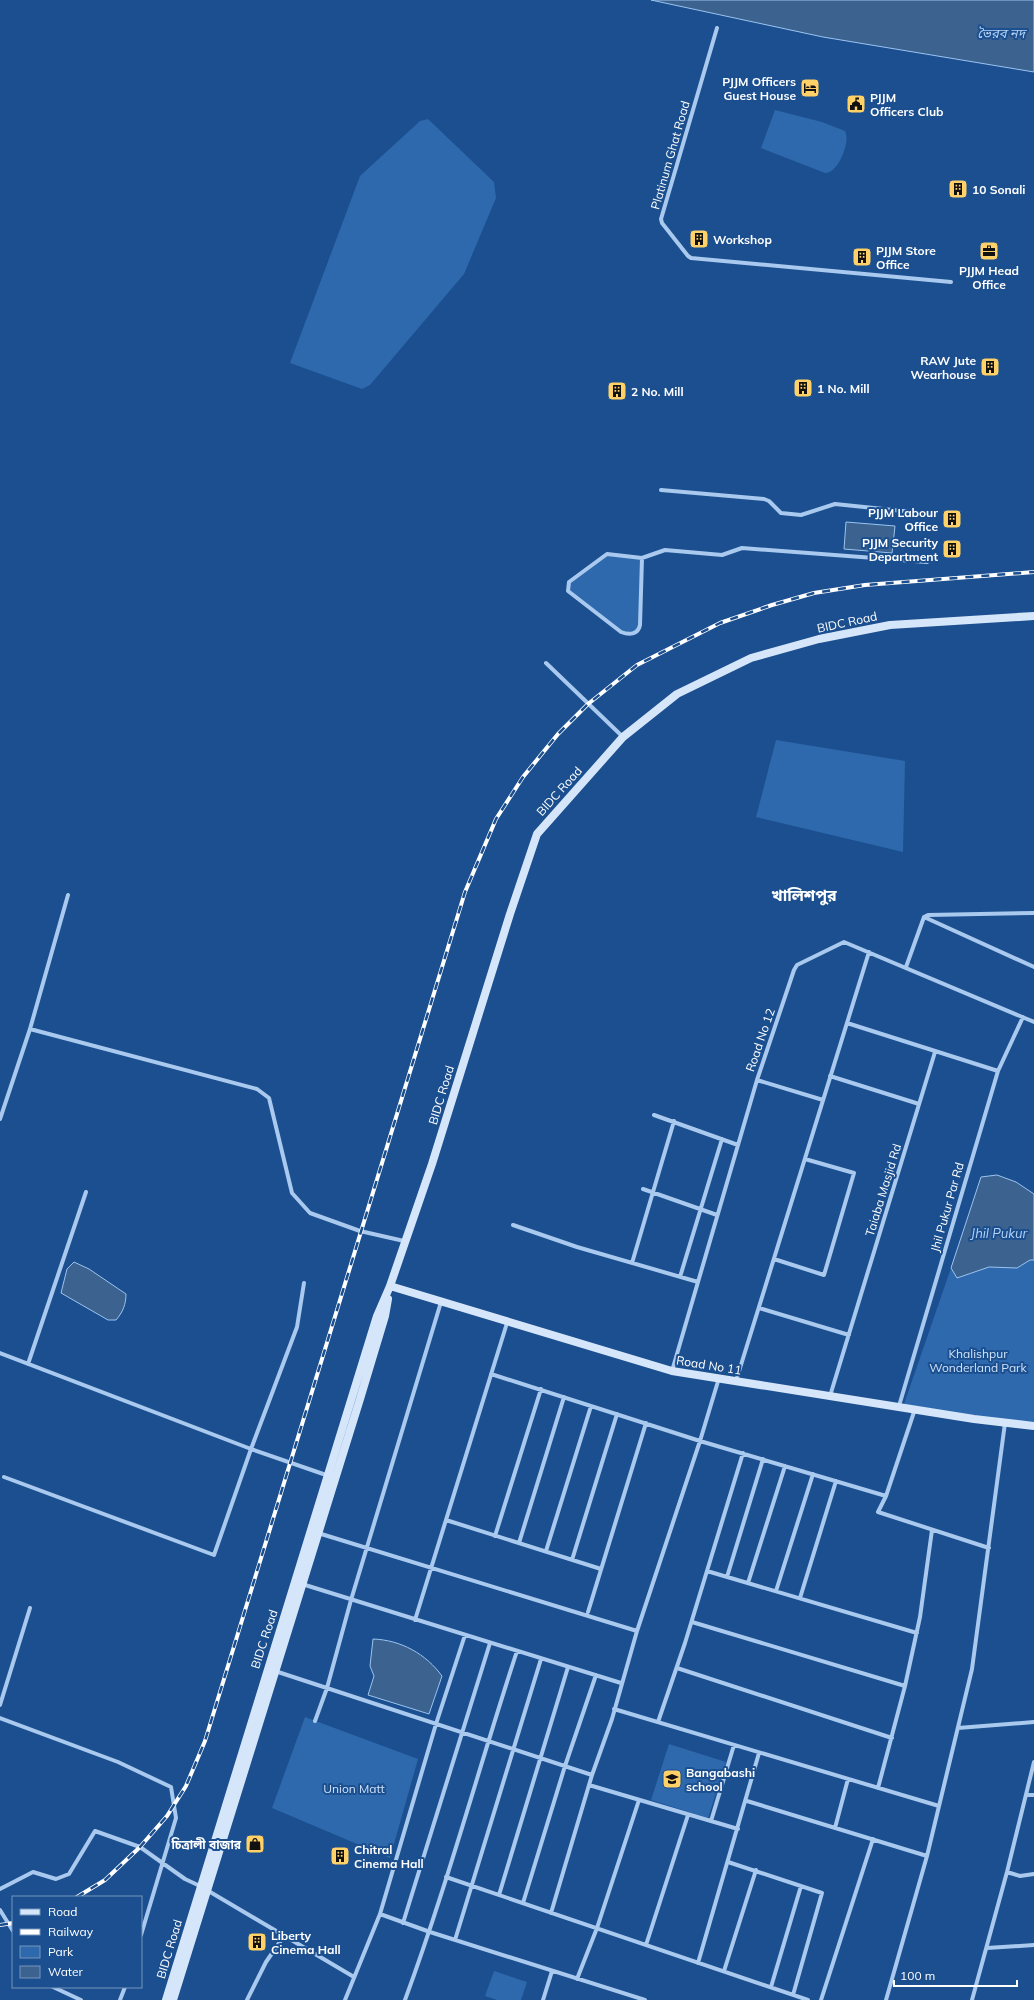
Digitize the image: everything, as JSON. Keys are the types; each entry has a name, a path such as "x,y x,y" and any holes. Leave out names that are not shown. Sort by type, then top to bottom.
{"main road":[{"name":"BIDC Road","path":"173,2000 204,1888 271,1669 382,1324 390,1286 404,1241 432,1164 510,914 537,834 623,737 677,694 751,658 819,639 890,625 1034,616"},
{"name":"BIDC Road","path":"315,1532 329,1476 377,1316 390,1286"},
{"name":"Road No 11","path":"390,1286 507,1323 672,1371 1005,1423 1034,1426"},
{"name":"BIDC Road","path":"166,2000 204,1888"}],"street":[{"name":"Platinum Ghat Road","path":"717,28 661,219 662,224 688,256 691,258 951,282"},
{"path":"661,490 764,499 769,501 781,513 801,515 835,504 932,514"},
{"path":"642,558 640,629 635,633 629,634 621,632 568,591 569,582 604,555 612,554 642,558 665,550 722,555 742,548 927,562"},
{"path":"546,663 623,737"},
{"path":"0,1119 30,1029 68,895"},
{"path":"924,917 928,915 1034,913"},
{"path":"924,917 1034,967"},
{"path":"906,967 924,917"},
{"name":"Road No 12","path":"672,1371 757,1080 797,965 844,942 1034,1022"},
{"path":"736,1381 869,952"},
{"name":"Jhil Pukur Par Rd","path":"899,1406 998,1072 1023,1017"},
{"path":"847,1023 998,1072"},
{"path":"30,1029 257,1089 269,1098 292,1193 310,1213 360,1231 404,1241"},
{"name":"Taiaba Masjid Rd","path":"830,1396 935,1052"},
{"path":"830,1076 919,1104"},
{"path":"757,1080 823,1100"},
{"path":"654,1114 674,1120 738,1145"},
{"path":"632,1263 674,1120"},
{"path":"680,1277 722,1139"},
{"path":"774,1260 824,1275 854,1173 805,1159"},
{"path":"643,1189 717,1215"},
{"path":"28,1364 86,1192"},
{"path":"512,1225 698,1282"},
{"path":"4,1477 214,1555 251,1449 297,1327 304,1283"},
{"path":"315,1721 327,1688 351,1600 368,1549 441,1302"},
{"path":"759,1308 849,1335"},
{"path":"414,1620 432,1567 507,1323"},
{"path":"0,1353 251,1449 329,1476"},
{"path":"491,1374 700,1441 886,1496"},
{"path":"551,1913 637,1631 700,1441 719,1378"},
{"path":"495,1536 541,1389"},
{"path":"519,1543 564,1397"},
{"path":"546,1551 591,1406"},
{"path":"915,1408 886,1496 878,1512 988,1548"},
{"path":"572,1560 617,1414"},
{"path":"588,1612 646,1423"},
{"path":"886,2000 927,1856 972,1669 1005,1423"},
{"path":"658,1722 692,1622 743,1453"},
{"path":"727,1576 763,1459"},
{"path":"748,1583 785,1466"},
{"path":"776,1591 813,1474"},
{"path":"800,1598 836,1481"},
{"path":"446,1520 601,1569"},
{"path":"878,1788 892,1738 917,1633 932,1530"},
{"path":"315,1532 637,1631"},
{"path":"708,1571 917,1633"},
{"path":"299,1583 414,1620 621,1683"},
{"path":"0,1705 30,1608"},
{"path":"692,1622 905,1686"},
{"path":"345,2000 367,1950 380,1914 436,1724 465,1635"},
{"path":"403,1923 490,1643"},
{"path":"405,2000 430,1932 517,1651"},
{"path":"455,1940 512,1749 541,1659"},
{"path":"499,1895 568,1667"},
{"path":"677,1668 892,1738"},
{"path":"271,1669 592,1775"},
{"path":"524,1903 565,1766 596,1675"},
{"path":"614,1709 939,1806"},
{"path":"0,1718 118,1762 171,1787 176,1818 142,1932"},
{"path":"958,1728 1034,1722"},
{"path":"711,1821 734,1745"},
{"path":"698,1963 747,1801 759,1753"},
{"path":"972,2000 1007,1872 1034,1762"},
{"path":"835,1828 848,1779"},
{"path":"589,1785 738,1829"},
{"path":"1026,1795 1034,1795"},
{"path":"578,1979 597,1928 639,1800"},
{"path":"747,1801 927,1856"},
{"path":"646,1945 688,1815"},
{"path":"0,1889 33,1872 56,1879 68,1874 95,1831 140,1847 185,1879 204,1888 354,1977"},
{"path":"821,2000 873,1839"},
{"path":"728,1862 822,1893 793,1995"},
{"path":"724,1972 756,1870"},
{"path":"1007,1872 1020,1876 1034,1874"},
{"path":"446,1877 808,2000"},
{"path":"771,1987 801,1886"},
{"path":"0,1910 12,1929"},
{"path":"380,1914 430,1932 645,2000"},
{"path":"247,2000 266,1962 284,1936"},
{"path":"987,1948 1034,1946"},
{"path":"543,2000 552,1970"},
{"path":"56,1988 81,2000"},
{"path":"120,2000 125,1988"}],"green space":[{"path":"775,110 822,122 845,131 845,149 839,163 830,172 825,173 761,148"},
{"path":"428,119 494,182 496,198 464,274 370,385 362,389 290,363 360,176 420,121"},
{"path":"604,555 642,558 640,625 637,631 624,634 570,594 567,585"},
{"path":"776,740 905,761 903,852 756,817"},
{"name":"Khalishpur Wonderland Park","path":"1030,1260 1034,1260 1034,1425 903,1407 951,1268 957,1277 989,1267 1017,1268"},
{"name":"Union Matt","path":"305,1717 418,1759 390,1858 272,1808"},
{"path":"669,1744 726,1762 708,1818 651,1800"},
{"path":"494,1971 527,1982 521,2000 497,2000 485,1996"}],"water":[{"name":"ভৈরব নদ","path":"651,0 1034,0 1034,72 823,37"},
{"path":"846,522 895,526 892,553 844,549"},
{"name":"Jhil Pukur","path":"997,1175 1016,1182 1034,1194 1034,1260 1030,1260 1017,1268 989,1267 957,1278 951,1268 981,1177"},
{"path":"74,1262 89,1269 126,1294 124,1308 116,1320 108,1320 61,1293 67,1269"},
{"path":"373,1639 403,1645 421,1655 436,1668 442,1676 429,1714 368,1695 374,1676 370,1666"}],"railway":[{"path":"79,1896 105,1880 140,1847 167,1816 186,1786 205,1741 465,892 496,819 523,777 558,734 588,704 637,665 720,623 772,605 814,593 865,585 1034,572"},
{"path":"0,1925 12,1923"}],"place":[{"name":"PJJM Officers Guest House","path":"810,88"},
{"name":"PJJM Officers Club","path":"856,104"},
{"name":"10 Sonali","path":"958,189"},
{"name":"Workshop","path":"699,239"},
{"name":"PJJM Head Office","path":"989,251"},
{"name":"PJJM Store Office","path":"862,257"},
{"name":"RAW Jute Wearhouse","path":"990,367"},
{"name":"1 No. Mill","path":"803,388"},
{"name":"2 No. Mill","path":"617,391"},
{"name":"PJJM Labour Office","path":"952,519"},
{"name":"PJJM Security Department","path":"952,549"},
{"name":"Bangabashi school","path":"672,1779"},
{"name":"চিত্রালী বাজার","path":"255,1844"},
{"name":"Chitral Cinema Hall","path":"340,1856"},
{"name":"Liberty Cinema Hall","path":"257,1942"}],"district":[{"name":"খালিশপুর","path":"804,895"}]}
